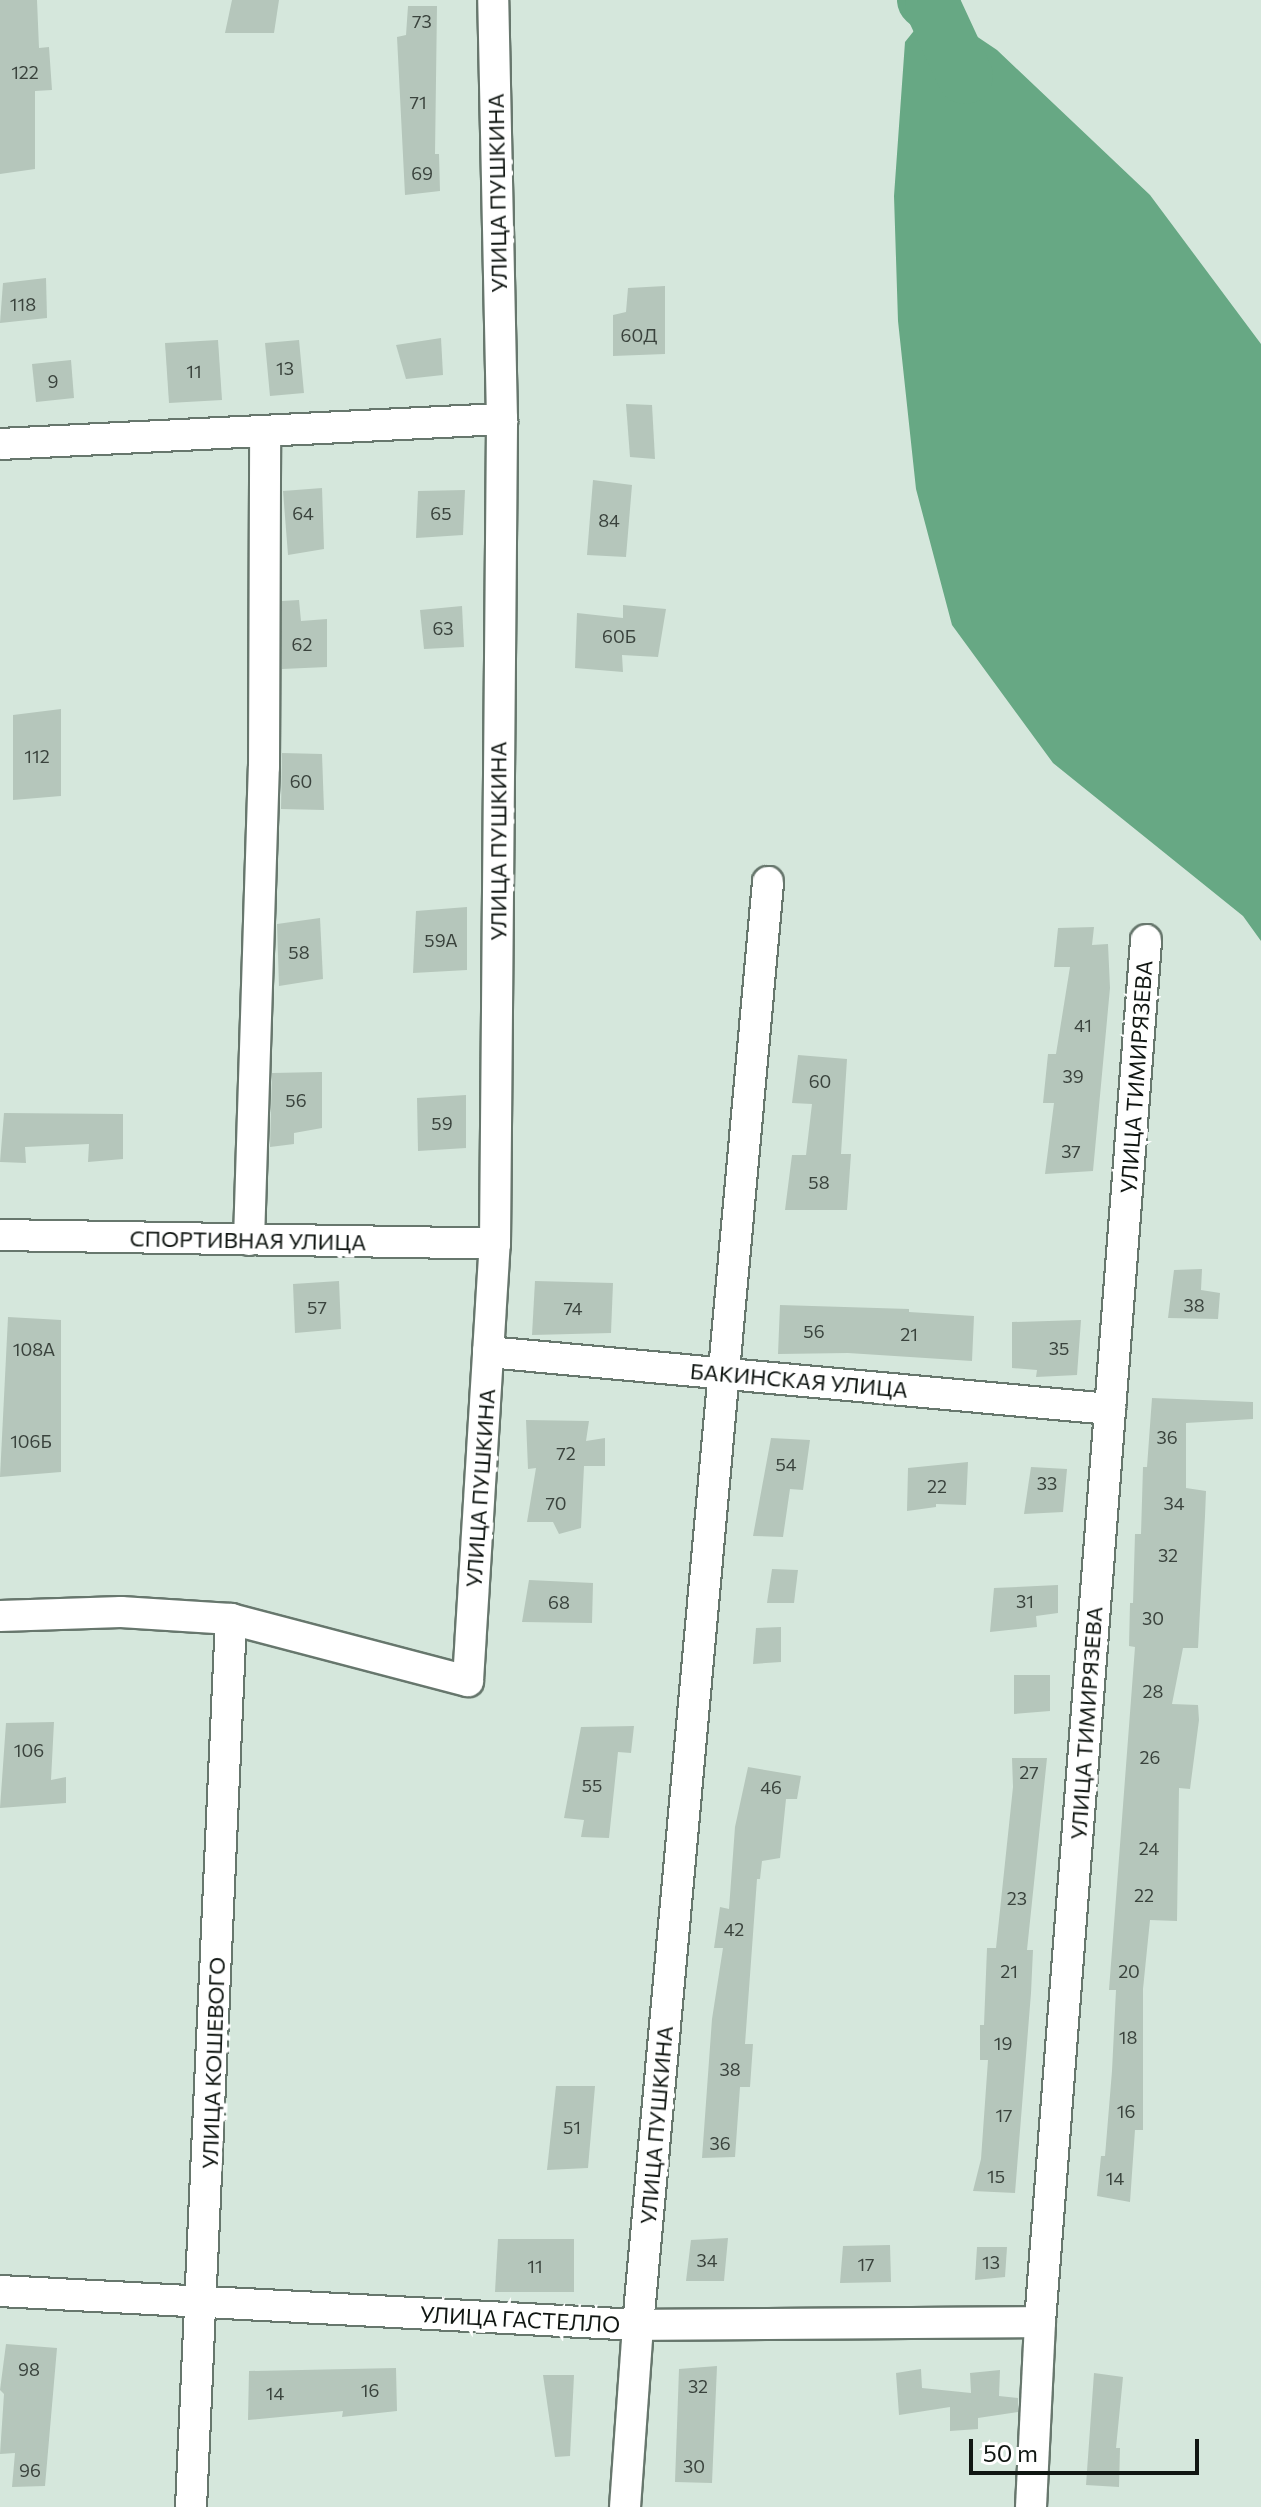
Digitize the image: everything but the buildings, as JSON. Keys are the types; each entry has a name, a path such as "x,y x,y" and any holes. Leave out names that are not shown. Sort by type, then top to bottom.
{"street":[{"name":"УЛИЦА ПУШКИНА","path":"231,1619 468,1681 495,1244 502,419 493,0"},
{"path":"0,444 502,419"},
{"path":"249,1240 264,767 265,431"},
{"name":"УЛИЦА ПУШКИНА","path":"625,2507 638,2325 768,882"},
{"name":"УЛИЦА ТИМИРЯЗЕВА","path":"1031,2507 1040,2322 1146,940"},
{"name":"СПОРТИВНАЯ УЛИЦА","path":"0,1235 495,1244"},
{"name":"БАКИНСКАЯ УЛИЦА","path":"488,1352 1110,1409"},
{"path":"0,1616 121,1612 231,1619"},
{"name":"УЛИЦА КОШЕВОГО","path":"191,2507 203,2302 231,1619"},
{"name":"УЛИЦА ГАСТЕЛЛО","path":"0,2291 638,2325 1040,2322"}],"shaded area":[{"path":"933,7 997,50 1150,195 1261,344 1261,941 1243,916 1053,763 952,625 916,489 898,321 894,196 905,42"}],"waterway":[{"path":"925,0 933,7 965,76"}]}
